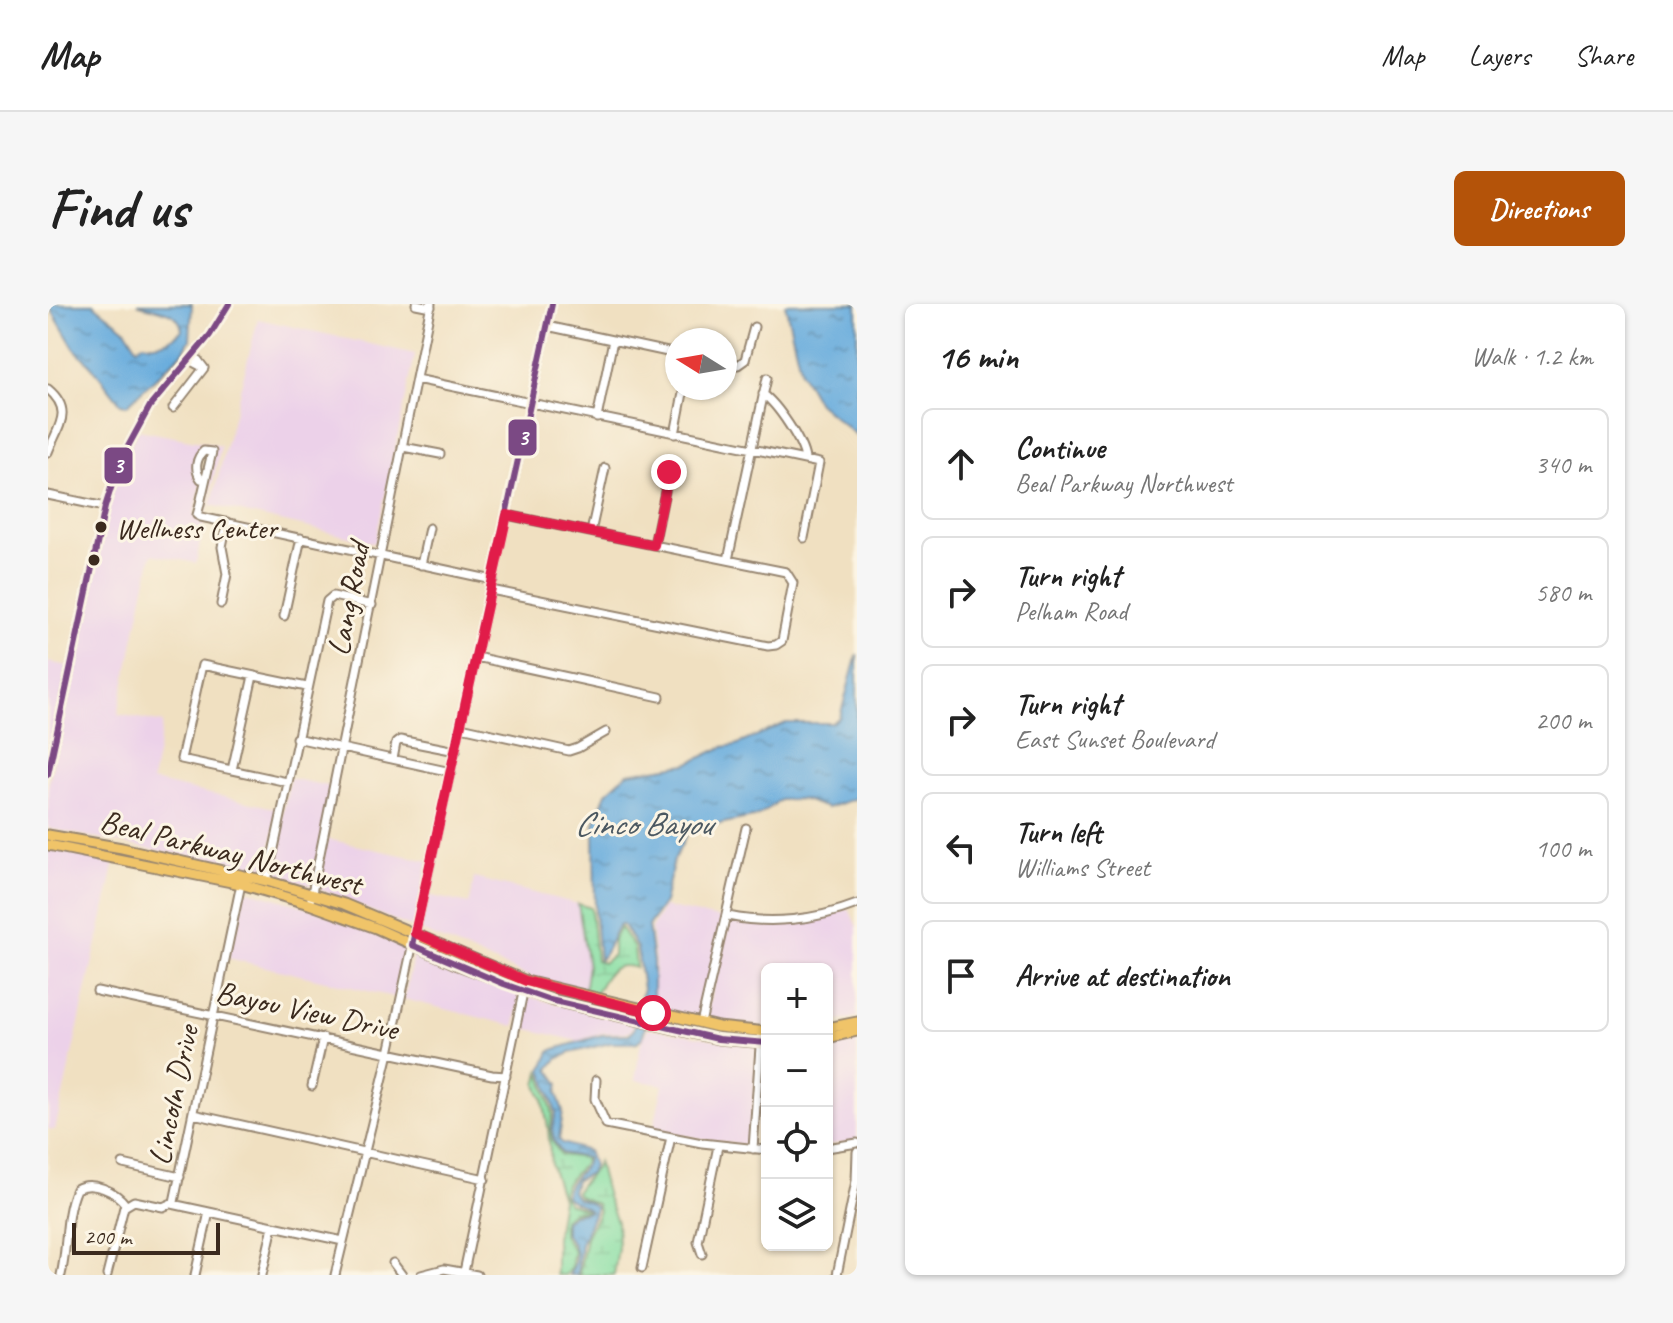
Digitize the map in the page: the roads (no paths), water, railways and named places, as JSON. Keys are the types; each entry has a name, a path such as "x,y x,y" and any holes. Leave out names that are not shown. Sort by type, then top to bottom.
{"main road":[{"name":"Beal Parkway Northwest","path":"48,835 172,859 310,899 356,908 524,986 761,1037"},
{"name":"Beal Parkway Northwest","path":"48,845 158,867 267,881 412,945 524,986 631,1020 718,1039 761,1038"},
{"path":"158,867 163,861 172,859"},
{"path":"651,1024 657,1020 689,1026 701,1023"},
{"path":"833,1031 852,1023"},
{"path":"833,1033 857,1031"}],"street":[{"path":"48,774 105,507 119,463 136,428 156,398 191,357 229,304"},
{"path":"416,304 431,306"},
{"path":"335,1275 389,1053 552,304"},
{"name":"Lang Road","path":"310,899 431,306"},
{"path":"547,326 665,351"},
{"path":"737,365 745,360 754,327"},
{"path":"597,418 613,340"},
{"path":"173,408 204,368 191,357"},
{"path":"728,560 767,378"},
{"path":"416,379 819,463 804,538"},
{"path":"48,389 59,398 63,412 48,452"},
{"path":"763,394 772,401 787,423 805,459"},
{"path":"675,434 682,400"},
{"path":"403,447 440,454"},
{"path":"591,532 605,468"},
{"path":"654,545 669,472"},
{"path":"205,480 197,515 493,580"},
{"path":"48,495 105,507"},
{"path":"491,590 772,646 782,641 793,580 786,572 507,515"},
{"path":"221,604 227,574 222,547 227,522"},
{"path":"421,565 429,528"},
{"path":"284,616 301,538"},
{"path":"267,881 328,599 337,597 372,605"},
{"path":"476,657 660,697"},
{"path":"287,782 181,759 202,665 307,687"},
{"path":"232,770 253,676"},
{"path":"461,727 569,751 606,732"},
{"path":"296,738 451,772"},
{"path":"393,759 396,743 400,740 456,751"},
{"path":"701,1023 746,828"},
{"name":"Lincoln Drive","path":"107,1275 126,1205 134,1201 163,1207 172,1204 242,880"},
{"path":"728,916 749,921 775,921 832,912 857,904"},
{"path":"464,1272 524,986"},
{"name":"Bayou View Drive","path":"97,991 506,1076"},
{"path":"312,1086 323,1038"},
{"path":"753,1149 761,1068"},
{"path":"596,1080 595,1099 605,1123 718,1146 761,1150"},
{"path":"193,1114 485,1179"},
{"path":"642,1268 671,1137"},
{"path":"833,1147 857,1143"},
{"path":"702,1254 698,1242 718,1146"},
{"path":"837,1275 856,1181 857,1152"},
{"path":"123,1164 180,1177"},
{"path":"61,1275 67,1245 67,1223 76,1189 86,1186 115,1192 126,1205"},
{"path":"172,1204 343,1241"},
{"path":"195,1275 209,1212"},
{"path":"262,1275 273,1226"},
{"path":"393,1263 402,1275"},
{"path":"421,1275 437,1269 477,1275"}],"water":[{"path":"48,304 93,304 125,329 137,348 143,343 164,342 182,330 171,314 137,304 192,304 190,340 183,352 127,405 121,404 74,348"},
{"path":"785,304 857,304 857,436 818,403 801,373"},
{"name":"Cinco Bayou","path":"857,654 857,798 827,808 801,799 780,800 758,816 689,830 674,860 664,903 648,926 653,962 653,1001 642,1038 636,1043 610,1043 570,1053 557,1059 549,1069 559,1084 557,1093 563,1111 559,1139 562,1143 588,1151 593,1165 590,1173 576,1180 572,1191 576,1198 596,1207 581,1244 577,1275 569,1275 576,1254 565,1234 565,1221 574,1214 590,1211 565,1195 587,1158 562,1153 554,1141 552,1129 556,1113 542,1070 550,1052 555,1049 602,1035 630,1034 634,1029 643,989 637,948 623,925 619,925 599,960 594,824 606,793 628,773 687,764 786,723 832,723 840,717"}],"place":[{"name":"Wellness Center","path":"101,527"}]}
